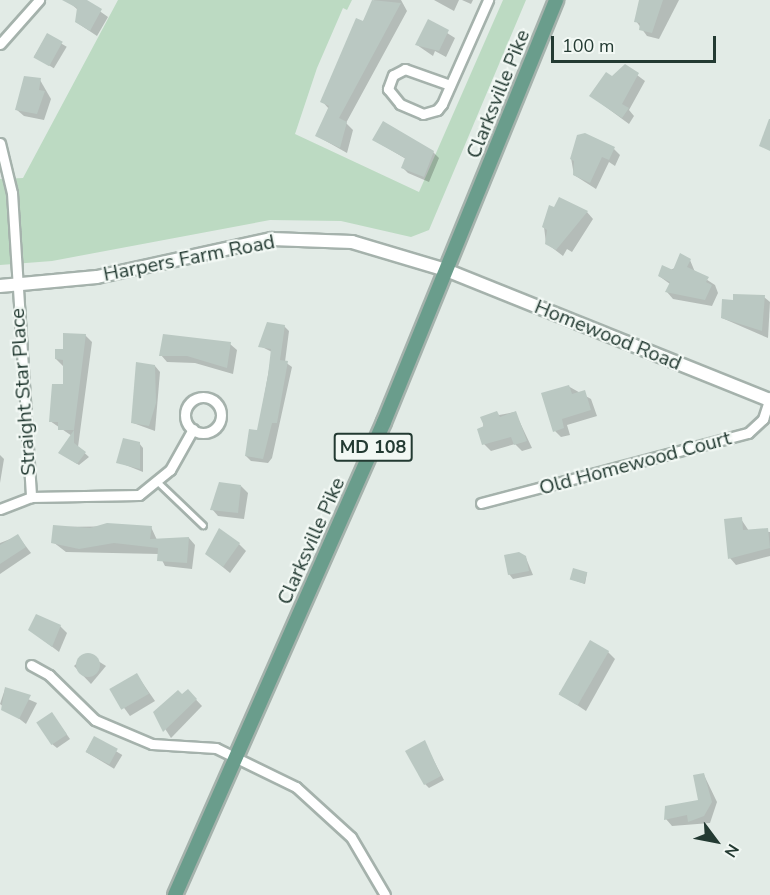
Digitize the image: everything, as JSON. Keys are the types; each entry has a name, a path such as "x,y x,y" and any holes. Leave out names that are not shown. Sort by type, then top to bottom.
{"main road":[{"name":"Clarksville Pike","path":"175,895 446,270 556,0"},
{"name":"Harpers Farm Road","path":"0,286 97,277 272,239 352,242 446,270"},
{"name":"Homewood Road","path":"446,270 770,399"}],"street":[{"path":"0,44 39,0"},
{"path":"450,85 405,69 393,75 388,89 393,101 423,114 437,110 450,85 488,0"},
{"name":"Straight Star Place","path":"0,143 12,193 31,497"},
{"name":"Old Homewood Court","path":"481,503 748,433 763,419 770,399"},
{"path":"0,509 31,497 122,499 159,483 193,429"},
{"path":"31,665 49,675 87,714 124,733 152,744 201,744 236,758 321,806 351,837 385,895"}],"lane":[{"path":"159,483 203,525"}],"green space":[{"path":"118,0 352,0 347,10 343,8 317,68 295,134 419,192 503,0 526,0 429,230 411,237 341,221 270,220 52,261 0,265 0,179 23,178"}],"building":[{"path":"62,0 87,0 102,9 90,31 75,22 77,8"},
{"path":"372,0 401,3 339,118 347,122 340,148 315,136 329,106 320,102 356,18 363,21"},
{"path":"639,0 663,0 652,33 639,30 640,23 634,22"},
{"path":"428,19 449,30 439,51 415,45"},
{"path":"47,33 63,42 49,66 33,57"},
{"path":"625,64 639,73 622,104 629,108 622,118 589,96 606,72 612,76"},
{"path":"24,76 41,78 39,90 45,91 37,114 15,110"},
{"path":"770,119 770,151 759,146"},
{"path":"383,121 434,151 424,177 401,168 405,158 372,140"},
{"path":"585,133 615,147 609,160 602,157 590,183 573,175 574,161 570,159 577,135"},
{"path":"559,197 588,211 556,250 545,244 547,230 542,227 549,205 554,207"},
{"path":"680,253 691,259 687,267 709,277 706,282 712,285 705,300 665,292 670,282 658,276 662,265 673,270"},
{"path":"733,294 765,295 762,331 721,318 722,299 733,300"},
{"path":"267,322 285,325 280,360 288,361 277,423 272,423 263,459 245,456 249,429 257,430 268,375 271,349 258,347"},
{"path":"63,333 86,334 74,430 58,430 58,422 49,422 52,384 63,384 63,360 55,359 55,349 63,349"},
{"path":"163,334 231,342 227,368 187,356 159,356"},
{"path":"136,362 155,365 156,403 149,426 131,423"},
{"path":"569,385 572,394 585,390 591,410 562,419 564,428 553,432 541,393"},
{"path":"497,411 500,417 516,411 527,441 514,445 511,437 482,445 477,429 484,426 480,417"},
{"path":"74,430 74,443 86,452 77,464 58,453"},
{"path":"123,438 140,442 140,469 116,463"},
{"path":"219,482 241,485 238,513 210,510"},
{"path":"742,517 743,530 768,528 770,548 728,559 724,519"},
{"path":"107,523 152,526 150,539 189,537 187,563 157,561 158,548 114,543 79,549 51,543 53,525 90,528"},
{"path":"219,528 240,543 223,567 205,554"},
{"path":"18,534 26,547 0,564 0,545"},
{"path":"519,552 526,556 529,571 508,575 504,555"},
{"path":"573,568 587,572 584,584 570,580"},
{"path":"36,614 61,625 52,647 28,630"},
{"path":"590,640 609,651 578,706 558,695"},
{"path":"88,653 97,656 100,665 97,674 88,677 79,674 76,665 79,656"},
{"path":"137,673 149,694 121,710 109,689"},
{"path":"5,687 31,695 19,719 1,710"},
{"path":"188,689 197,699 163,732 153,712 178,690 182,694"},
{"path":"52,712 67,734 51,745 36,723"},
{"path":"94,736 118,749 109,765 86,752"},
{"path":"425,740 441,776 424,785 405,751"},
{"path":"704,773 712,802 704,816 688,822 687,815 664,820 665,806 698,800 693,775"}]}
